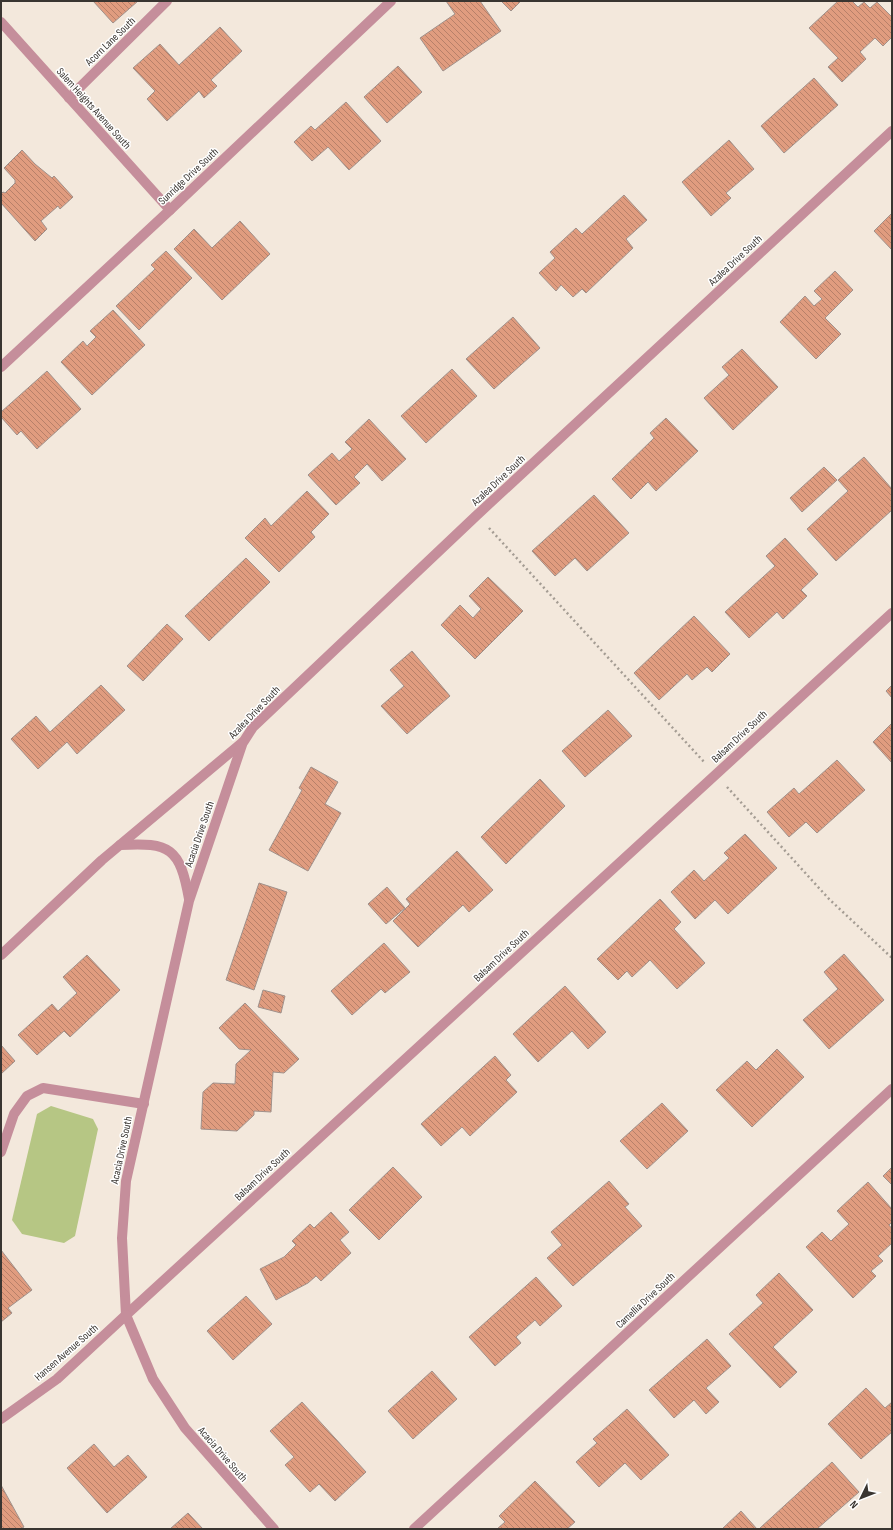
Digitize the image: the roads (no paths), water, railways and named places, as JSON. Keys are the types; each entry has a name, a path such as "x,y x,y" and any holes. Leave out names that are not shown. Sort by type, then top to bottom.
{"street":[{"name":"Acorn Lane South","path":"69,98 167,1"},
{"name":"Sunridge Drive South","path":"1,366 170,210 391,1"},
{"name":"Salem Heights Avenue South","path":"1,22 170,210"},
{"name":"Azalea Drive South","path":"1,955 120,845 244,741 253,727 477,515 892,131"},
{"name":"Balsam Drive South","path":"126,1315 892,613"},
{"name":"Acacia Drive South","path":"244,741 189,901 126,1181 122,1238 126,1315 153,1379 192,1438 274,1529"},
{"path":"120,845 148,844 166,848 177,860 185,874 189,901"},
{"path":"1,1152 14,1114 27,1096 43,1088 144,1104"},
{"name":"Camellia Drive South","path":"414,1529 892,1089"},
{"name":"Hansen Avenue South","path":"1,1419 57,1378 126,1315"}]}
